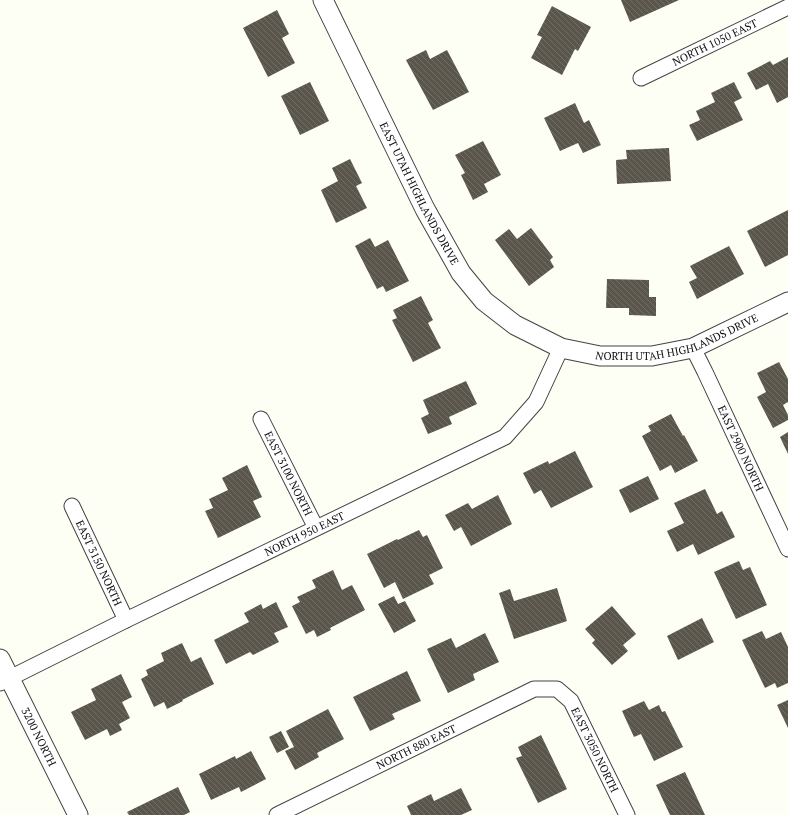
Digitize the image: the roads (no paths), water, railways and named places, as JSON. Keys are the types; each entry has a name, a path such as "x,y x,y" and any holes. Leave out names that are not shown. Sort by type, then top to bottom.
{"street":[{"name":"EAST UTAH HIGHLANDS DRIVE","path":"323,0 425,209 461,273 484,301 515,326 561,348"},
{"name":"NORTH 1050 EAST","path":"641,78 788,7"},
{"name":"NORTH UTAH HIGHLANDS DRIVE","path":"561,348 600,356 652,356 693,348 788,302"},
{"name":"NORTH 950 EAST","path":"5,681 126,620 505,437 536,402 561,348"},
{"name":"EAST 2900 NORTH","path":"693,348 788,549"},
{"name":"EAST 3100 NORTH","path":"261,419 316,528"},
{"name":"EAST 3150 NORTH","path":"72,506 126,620"},
{"name":"3200 NORTH","path":"0,659 5,681 78,815"},
{"name":"NORTH 880 EAST","path":"277,815 534,689 557,689"},
{"name":"EAST 3050 NORTH","path":"557,689 571,701 627,815"}]}
